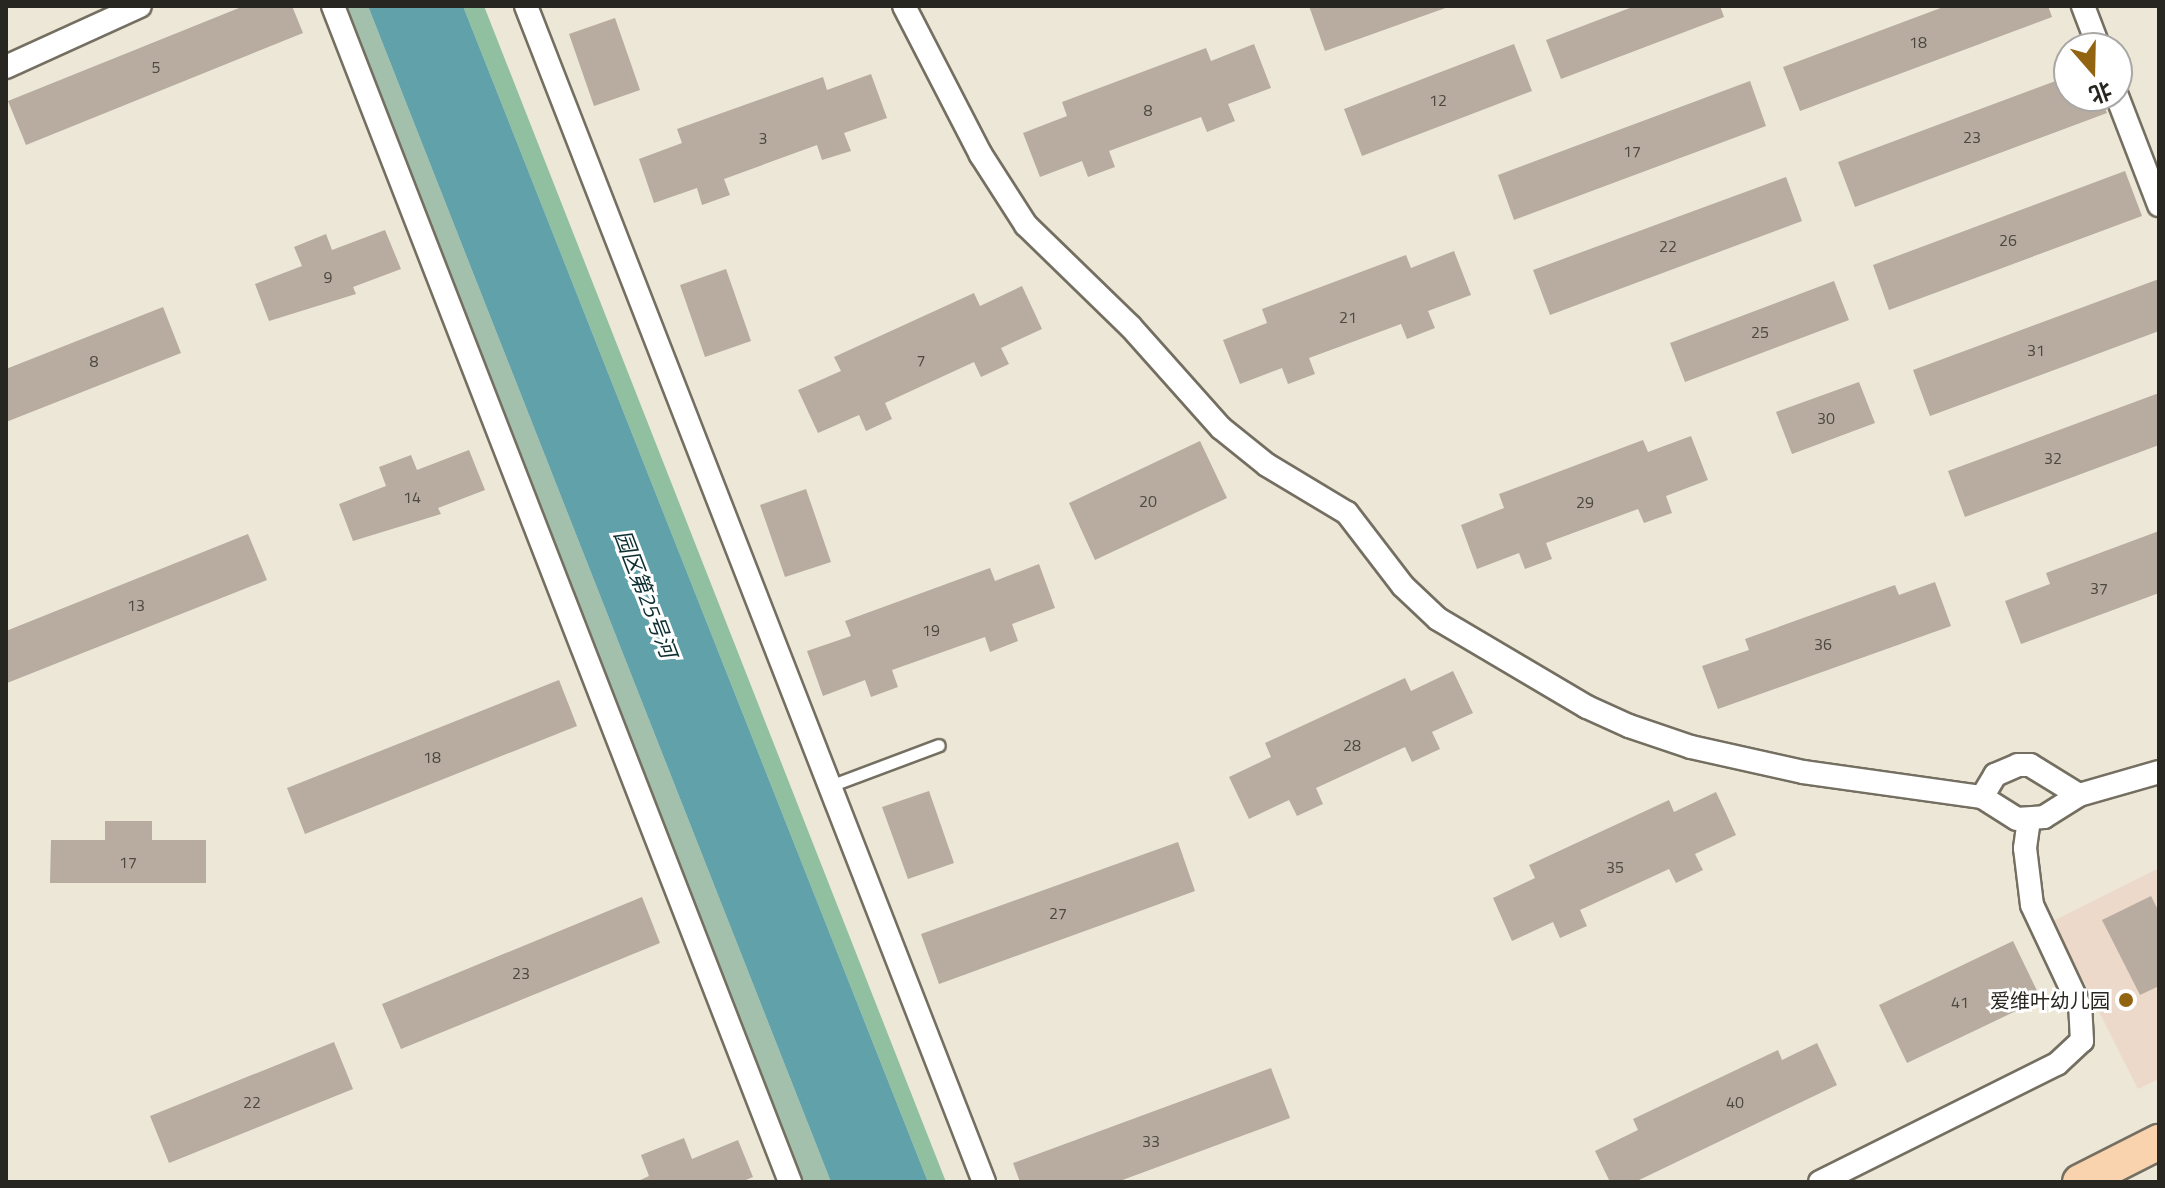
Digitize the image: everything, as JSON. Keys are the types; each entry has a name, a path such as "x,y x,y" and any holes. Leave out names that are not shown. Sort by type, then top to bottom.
{"main road":[{"path":"2080,1182 2159,1142"}],"street":[{"path":"6,67 140,6"},
{"path":"333,6 790,1182"},
{"path":"526,6 984,1182"},
{"path":"904,6 981,155 1026,225 1130,326 1221,428 1267,465 1347,513 1403,586 1438,619 1587,707 1691,747 1803,772 1982,797 1998,810 2029,821 2079,795 2159,772"},
{"path":"2083,6 2093,32"},
{"path":"2123,112 2159,205"},
{"path":"1982,797 1995,775 2018,765 2030,765 2079,795"},
{"path":"1820,1182 2057,1064 2074,1054 2082,1041 2080,1007 2032,905 2025,848 2029,821"}],"lane":[{"path":"830,786 939,745"}],"shaded area":[{"name":"爱维叶幼儿园","path":"2159,868 2159,1079 2138,1089 2053,921"}],"green space":[{"path":"343,6 368,6 831,1182 803,1182"},
{"path":"463,6 484,6 946,1182 928,1182"}],"water":[{"name":"园区第25号河","path":"368,6 463,6 928,1182 831,1182"}],"building":[{"path":"244,6 292,6 303,33 26,145 8,101"},
{"path":"1309,6 1451,6 1325,51"},
{"path":"1635,6 1720,6 1724,17 1561,79 1546,40"},
{"path":"1946,6 2048,6 2052,17 1800,111 1783,67"},
{"path":"615,18 640,90 594,106 569,34"},
{"path":"1254,44 1271,88 1228,104 1235,121 1207,132 1201,117 1109,151 1115,167 1088,177 1082,161 1040,177 1023,133 1067,116 1062,102 1206,48 1211,61"},
{"path":"1514,44 1532,91 1362,156 1344,109"},
{"path":"871,74 887,118 844,133 851,151 822,160 817,145 724,179 730,195 702,205 697,188 654,203 639,159 682,143 677,129 823,77 827,90"},
{"path":"1750,81 1766,126 1514,220 1498,175"},
{"path":"2053,82 2053,112 2107,113 1855,207 1838,162"},
{"path":"2125,171 2142,216 1889,310 1873,265"},
{"path":"1786,177 1802,221 1550,315 1533,270"},
{"path":"385,230 401,269 353,287 356,294 269,321 255,284 302,266 294,247 326,234 332,250"},
{"path":"1454,251 1471,295 1428,311 1435,328 1407,339 1401,324 1309,358 1315,374 1288,384 1282,368 1240,384 1223,340 1267,323 1262,309 1406,255 1411,268"},
{"path":"726,269 751,341 705,357 680,285"},
{"path":"2159,279 2159,331 1930,416 1913,370"},
{"path":"1834,281 1849,320 1685,382 1670,343"},
{"path":"1022,286 1042,329 1001,348 1009,364 981,377 974,362 885,403 892,419 866,431 859,415 818,433 798,390 841,371 834,357 974,293 980,306"},
{"path":"163,307 181,353 6,422 6,369"},
{"path":"1859,382 1875,423 1792,454 1776,412"},
{"path":"2159,393 2159,445 1965,517 1948,471"},
{"path":"1691,436 1708,480 1666,496 1672,513 1644,523 1638,509 1546,543 1552,559 1525,569 1519,553 1477,569 1461,525 1504,508 1499,494 1643,440 1648,452"},
{"path":"1200,441 1227,498 1095,560 1069,503"},
{"path":"469,450 485,490 438,508 441,514 353,541 339,504 386,486 379,467 411,455 417,470"},
{"path":"806,489 831,562 785,577 760,505"},
{"path":"2159,531 2159,593 2021,644 2005,601 2050,584 2046,573"},
{"path":"248,534 267,580 7,683 6,631"},
{"path":"1039,564 1055,608 1012,624 1018,641 990,652 985,637 892,670 898,687 871,697 865,680 823,696 807,651 851,636 845,621 990,568 995,581"},
{"path":"1935,582 1951,626 1718,709 1702,666 1749,650 1745,639 1895,585 1899,595"},
{"path":"1453,671 1473,713 1432,732 1440,749 1412,762 1405,747 1316,788 1323,804 1297,816 1289,800 1249,819 1229,777 1271,757 1265,743 1405,678 1411,691"},
{"path":"559,680 577,726 305,834 287,788"},
{"path":"929,791 954,863 908,879 882,807"},
{"path":"1716,792 1736,835 1695,854 1703,870 1676,883 1669,869 1580,910 1587,926 1560,938 1553,922 1512,941 1493,898 1535,878 1529,865 1669,800 1674,812"},
{"path":"105,821 152,821 152,840 206,840 206,883 50,883 51,840 105,840"},
{"path":"1178,842 1195,891 939,984 921,934"},
{"path":"2151,896 2159,912 2159,986 2140,995 2102,920"},
{"path":"642,897 660,943 401,1049 382,1004"},
{"path":"2013,941 2041,999 1907,1063 1879,1005"},
{"path":"334,1042 353,1089 169,1163 150,1116"},
{"path":"1817,1043 1837,1085 1635,1182 1610,1182 1595,1151 1638,1130 1633,1119 1778,1050 1782,1060"},
{"path":"1271,1068 1290,1118 1117,1182 1020,1182 1013,1163"},
{"path":"684,1138 692,1159 738,1140 753,1177 741,1182 636,1182 649,1176 641,1155"}],"place":[{"name":"爱维叶幼儿园","path":"2126,1000"}]}
